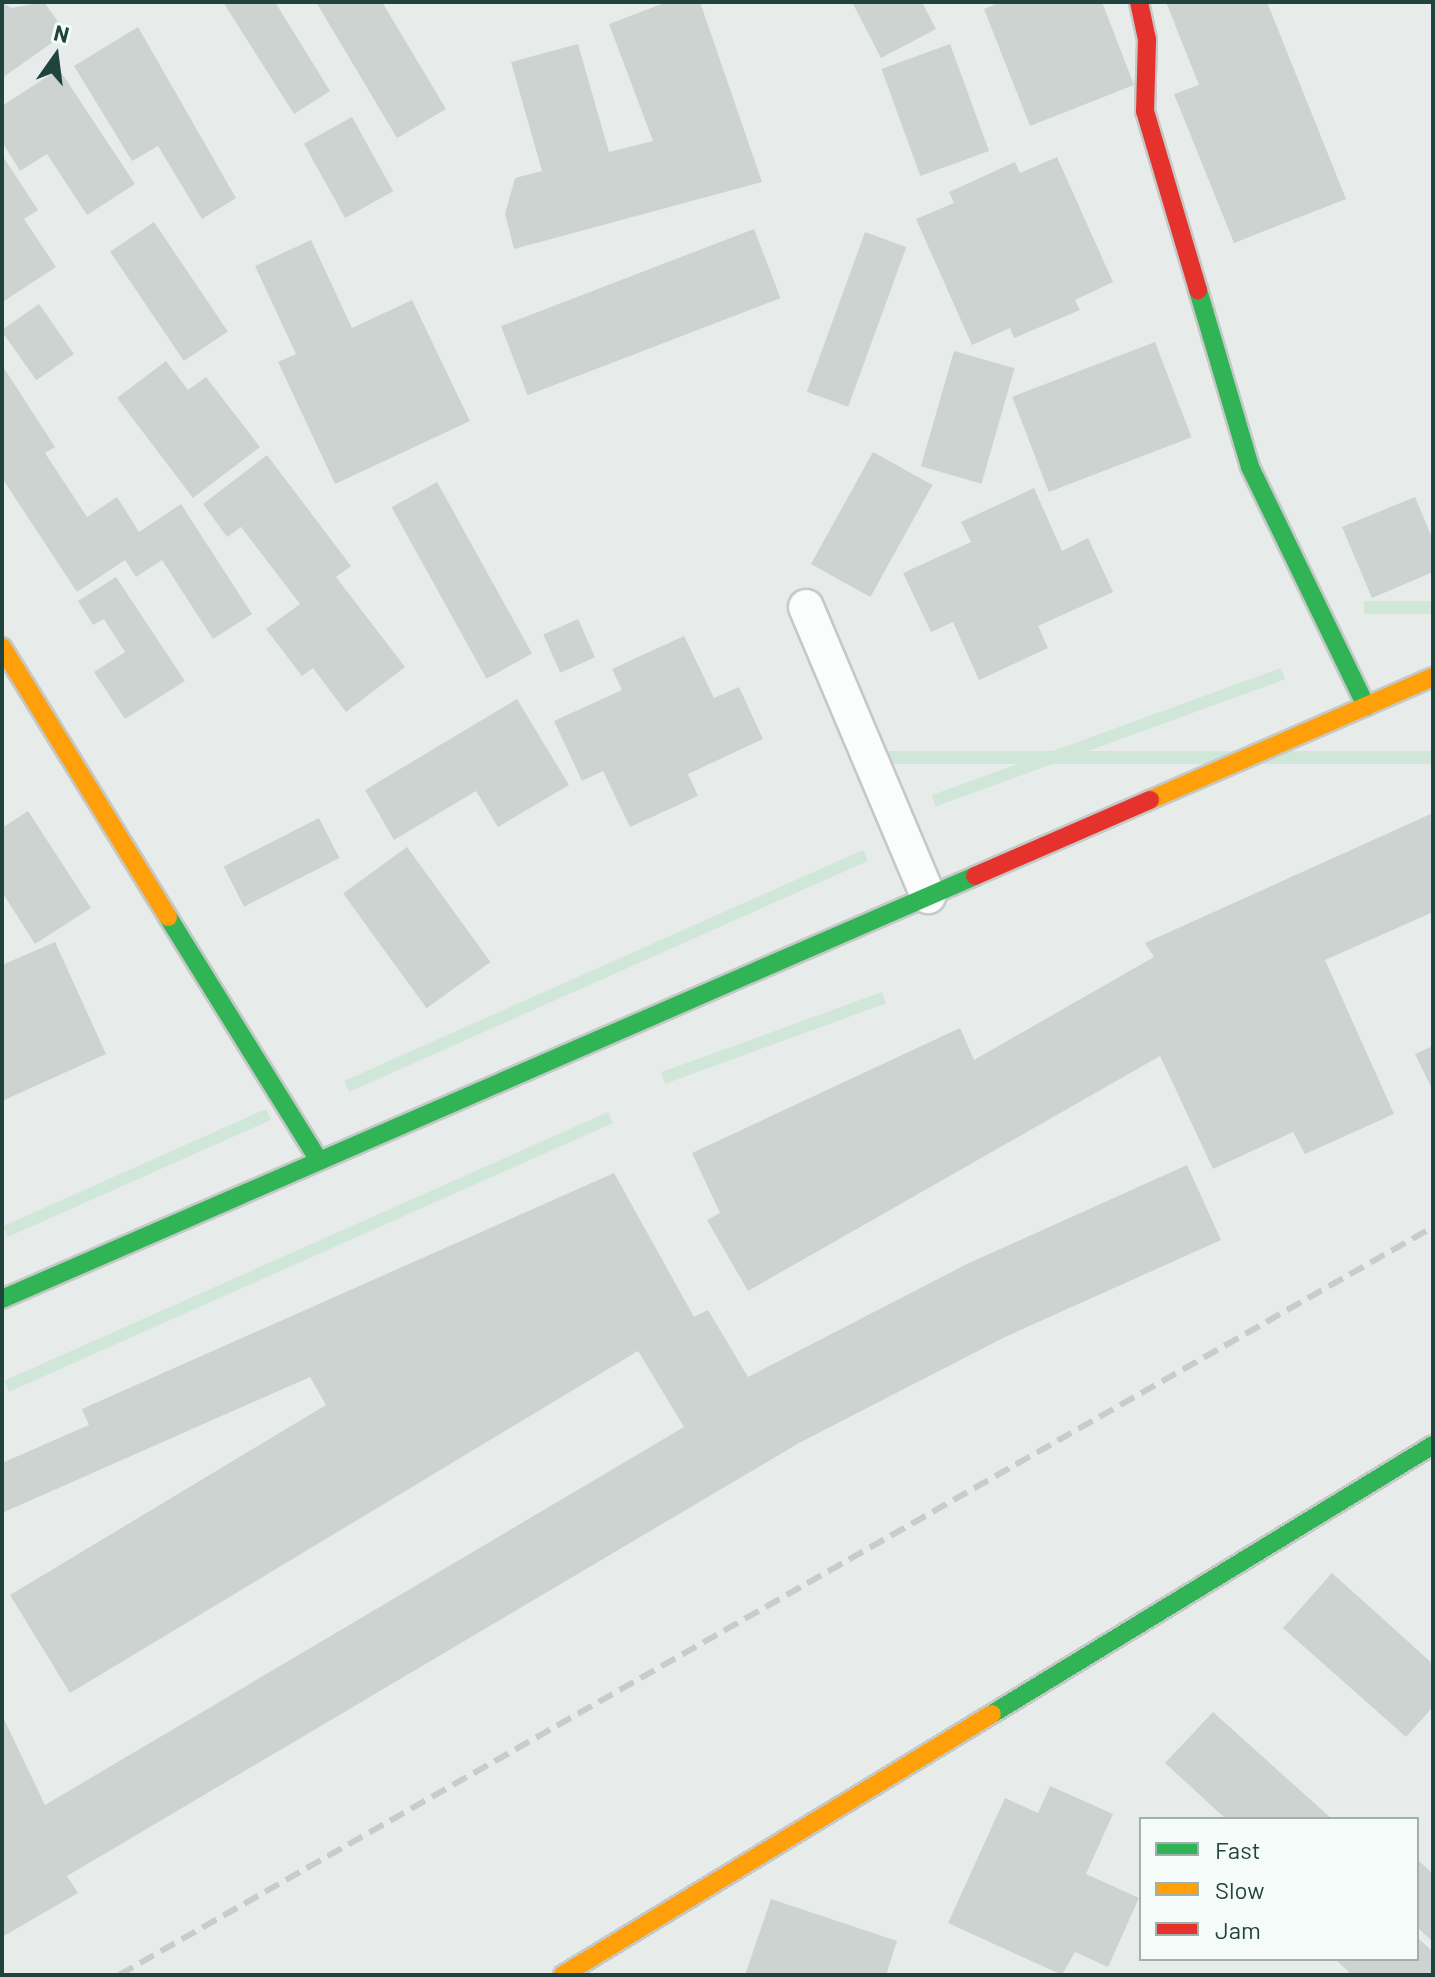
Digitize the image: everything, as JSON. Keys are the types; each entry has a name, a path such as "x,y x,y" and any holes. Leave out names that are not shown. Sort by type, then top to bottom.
{"street":[{"path":"1139,2 1147,40 1145,111 1250,467 1366,706"},
{"path":"2,647 319,1161"},
{"path":"2,1299 1433,677"},
{"path":"563,1975 1433,1445"}],"lane":[{"path":"806,607 928,896"}],"green space":[{"path":"1364,601 1433,601 1433,614 1364,614"},
{"path":"1281,668 1285,679 936,807 931,795"},
{"path":"856,751 1433,751 1433,764 856,764"},
{"path":"863,850 868,861 349,1092 344,1081"},
{"path":"882,992 886,1003 665,1084 661,1072"},
{"path":"266,1109 271,1120 8,1237 3,1226"},
{"path":"608,1112 613,1123 9,1392 4,1381"}],"building":[{"path":"2,2 11,8 44,2 66,33 2,78"},
{"path":"223,2 275,2 330,91 294,114"},
{"path":"316,2 382,2 446,109 397,138"},
{"path":"667,2 700,2 762,182 514,249 505,214 515,178 542,171 511,62 578,44 609,152 653,141 609,24"},
{"path":"852,2 922,2 936,29 881,58"},
{"path":"1001,2 1102,2 1134,85 1030,126 984,9"},
{"path":"1166,2 1267,2 1346,199 1234,243 1174,94 1199,85"},
{"path":"138,27 236,198 202,219 158,146 132,161 74,66"},
{"path":"950,44 989,151 920,176 881,69"},
{"path":"59,69 135,184 87,215 47,154 20,171 2,142 2,106"},
{"path":"352,117 393,191 345,218 304,144"},
{"path":"2,155 38,210 24,219 56,267 4,301"},
{"path":"1057,157 1113,282 1075,300 1080,310 1014,338 1010,328 972,345 916,219 954,203 949,192 1015,162 1020,173"},
{"path":"154,222 228,331 184,361 110,252"},
{"path":"754,229 781,298 528,395 501,326"},
{"path":"865,232 906,247 848,407 807,392"},
{"path":"311,240 352,328 412,300 470,421 335,484 278,362 296,354 255,266"},
{"path":"39,304 74,354 36,380 2,330"},
{"path":"1155,342 1192,437 1049,492 1012,397"},
{"path":"954,351 1015,368 981,484 921,466"},
{"path":"166,361 188,390 206,377 260,447 193,498 117,398"},
{"path":"2,365 55,447 45,453 87,517 117,497 139,532 181,504 252,614 213,639 162,560 136,577 125,560 77,592 2,478"},
{"path":"873,452 932,485 870,597 811,564"},
{"path":"267,455 351,566 336,577 405,667 346,712 313,668 302,676 266,629 300,604 241,527 227,537 203,504"},
{"path":"437,482 532,653 487,679 392,507"},
{"path":"1034,488 1062,551 1088,538 1113,592 1038,626 1048,648 979,680 953,622 931,632 903,573 971,542 961,522"},
{"path":"1415,497 1433,540 1433,572 1372,598 1342,527"},
{"path":"116,577 185,681 125,719 94,672 125,652 104,619 93,625 78,601"},
{"path":"578,619 595,657 560,673 543,634"},
{"path":"684,636 714,698 739,687 763,739 688,774 698,796 630,827 603,771 582,781 554,721 622,690 612,669"},
{"path":"517,699 569,785 498,827 476,791 394,840 365,790"},
{"path":"28,811 91,908 35,944 2,892 2,828"},
{"path":"1433,813 1433,912 1325,960 1394,1114 1305,1154 1293,1132 1213,1169 1160,1056 748,1291 707,1220 720,1213 692,1153 960,1028 974,1060 1154,957 1145,943"},
{"path":"319,818 339,858 244,907 224,867"},
{"path":"407,847 490,962 427,1008 343,893"},
{"path":"55,942 106,1054 2,1101 2,965"},
{"path":"1433,1046 1433,1091 1415,1054"},
{"path":"1187,1165 1221,1240 1005,1337 799,1443 67,1876 78,1893 2,1937 2,1715 45,1805 684,1427 638,1351 70,1693 10,1595 326,1405 310,1377 2,1513 2,1463 89,1425 82,1409 614,1173 694,1317 708,1310 748,1377 967,1264"},
{"path":"1332,1573 1433,1664 1433,1707 1406,1737 1283,1628"},
{"path":"1213,1712 1330,1817 1224,1817 1165,1763"},
{"path":"1050,1786 1113,1814 1086,1874 1139,1898 1108,1967 1075,1952 1062,1975 948,1923 1005,1798 1038,1813"},
{"path":"1419,1861 1433,1874 1433,1942 1419,1929"},
{"path":"771,1899 897,1941 886,1975 745,1975"},
{"path":"1419,1939 1433,1952 1433,1975 1352,1975 1337,1961 1419,1961"}],"railway":[{"path":"119,1975 1433,1227"}],"traffic: fast":[{"path":"1198,290 1250,467 1366,706"},
{"path":"2,1299 975,876"},
{"path":"168,917 319,1161"},
{"path":"992,1714 1433,1445"}],"traffic: slow":[{"path":"2,647 168,917"},
{"path":"1150,800 1433,677"},
{"path":"563,1975 992,1714"}],"traffic: jam":[{"path":"1139,2 1147,40 1145,111 1198,290"},
{"path":"975,876 1150,800"}]}
